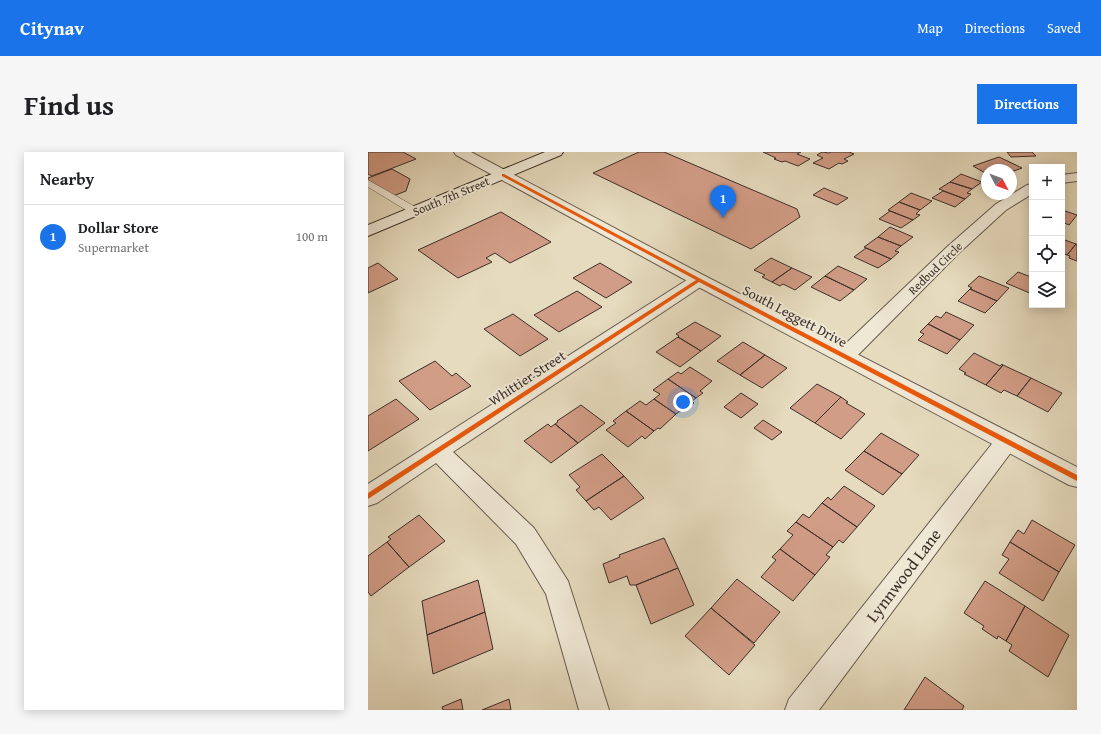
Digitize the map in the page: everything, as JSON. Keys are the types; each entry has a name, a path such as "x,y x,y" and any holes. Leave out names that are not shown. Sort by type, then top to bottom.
{"street":[{"name":"South Leggett Drive","path":"461,152 699,280 1077,478"},
{"name":"South 7th Street","path":"368,231 556,152"},
{"path":"1065,179 1077,177"},
{"name":"Redbud Circle","path":"845,356 953,250 1001,207 1029,190"},
{"name":"Whittier Street","path":"368,496 699,280"},
{"name":"Lynnwood Lane","path":"800,710 1007,440"},
{"path":"438,451 525,536 558,590 594,710"}],"lane":[{"path":"368,183 415,211"}],"building":[{"path":"368,152 403,152 416,159 372,176 368,174"},
{"path":"639,152 664,152 797,209 800,217 751,249 593,173"},
{"path":"763,152 801,152 797,154 810,159 798,166 774,159 776,158"},
{"path":"822,152 849,152 854,154 844,159 848,161 842,164 839,163 829,169 813,163 823,158 817,155"},
{"path":"1007,152 1032,152 1036,156 1011,157"},
{"path":"999,157 1014,164 981,164 981,171 973,166"},
{"path":"1017,166 1022,168 1017,170"},
{"path":"392,169 410,179 406,191 393,196 368,180 368,178"},
{"path":"961,174 981,183 972,189 950,182"},
{"path":"950,182 972,189 967,193 971,194 965,199 939,189"},
{"path":"824,188 848,198 837,205 813,195"},
{"path":"943,191 965,199 955,207 932,198"},
{"path":"911,193 932,201 920,210 899,202"},
{"path":"899,202 920,210 916,214 920,215 913,220 888,210"},
{"path":"890,211 913,220 901,228 879,219"},
{"path":"1065,211 1077,215 1069,225 1065,223"},
{"path":"501,212 551,242 510,263 495,253 486,258 492,262 458,278 418,250"},
{"path":"890,227 913,237 901,246 878,237"},
{"path":"878,237 901,246 895,251 899,252 891,259 864,247"},
{"path":"1065,240 1076,244 1067,255 1065,254"},
{"path":"1076,244 1077,261 1069,258 1070,256 1067,255"},
{"path":"866,248 891,259 878,268 854,257"},
{"path":"771,258 792,268 772,282 762,277 765,275 754,270"},
{"path":"378,263 398,279 368,293 368,268"},
{"path":"600,263 632,282 606,298 573,278"},
{"path":"838,266 867,279 854,290 825,276"},
{"path":"792,268 812,277 795,290 783,284 780,286 772,282"},
{"path":"1018,272 1029,276 1029,293 1006,283"},
{"path":"825,276 854,290 840,301 811,287"},
{"path":"979,276 1009,288 997,301 970,289 972,288 968,286"},
{"path":"970,289 997,301 985,313 958,301"},
{"path":"577,291 602,307 559,332 534,315"},
{"path":"946,312 974,325 960,340 928,324 936,316 941,318"},
{"path":"513,314 548,339 520,356 484,329"},
{"path":"695,322 721,336 701,351 678,337 679,336 676,334"},
{"path":"928,324 960,340 947,354 918,340 924,334 920,332"},
{"path":"678,337 701,351 680,367 656,352"},
{"path":"743,342 765,355 740,375 717,361"},
{"path":"974,353 1000,366 1002,364 1003,365 986,385 964,374 966,373 959,369"},
{"path":"765,355 787,368 762,388 740,375"},
{"path":"435,361 452,376 456,373 471,386 430,410 399,381"},
{"path":"1003,365 1031,378 1017,396 1004,390 1001,393 986,385"},
{"path":"690,367 712,381 700,391 703,393 696,398 668,379 678,372 681,374"},
{"path":"1031,378 1062,393 1048,412 1017,396"},
{"path":"668,379 696,398 692,401 694,403 689,407 687,406 676,414 654,399 660,394 653,390"},
{"path":"817,384 841,397 815,423 790,408"},
{"path":"741,393 758,404 741,418 724,407"},
{"path":"841,397 848,402 846,403 865,414 841,439 815,423"},
{"path":"396,399 419,419 368,451 368,416"},
{"path":"654,399 676,414 660,429 658,428 654,431 626,411 640,401 646,405"},
{"path":"581,405 605,423 578,443 555,424 558,422 557,421"},
{"path":"626,411 654,431 645,439 642,436 628,447 606,430 616,423 613,421"},
{"path":"763,420 782,432 772,440 754,428"},
{"path":"548,424 551,427 555,424 578,443 551,463 524,441"},
{"path":"881,433 919,455 902,474 864,451"},
{"path":"864,451 902,474 883,495 845,470"},
{"path":"602,454 624,476 586,501 576,490 580,487 569,475"},
{"path":"624,476 644,498 611,520 599,507 594,510 586,501"},
{"path":"844,486 875,506 857,527 822,503 828,497 831,500"},
{"path":"822,503 857,527 843,543 839,540 833,547 796,522 803,514 809,518"},
{"path":"419,515 445,541 409,567 387,542 391,539 388,537"},
{"path":"1032,520 1075,545 1059,572 1010,542 1018,530 1024,534"},
{"path":"796,522 833,547 826,555 830,557 815,575 780,549 793,535 787,531"},
{"path":"664,538 678,568 636,585 630,585 627,576 609,583 603,564 620,557 619,555"},
{"path":"387,542 409,567 371,596 368,592 368,556"},
{"path":"1010,542 1059,572 1043,601 999,573 1009,559 1002,555"},
{"path":"780,549 815,575 793,601 761,577 776,560 772,557"},
{"path":"678,568 694,605 651,624 636,585"},
{"path":"737,579 780,612 754,643 711,608"},
{"path":"478,580 485,612 427,635 422,601"},
{"path":"985,581 1025,606 1006,641 998,636 997,639 982,629 984,626 964,613"},
{"path":"1025,606 1069,635 1048,677 1009,651 1012,645 1006,641"},
{"path":"711,608 755,645 729,675 685,636"},
{"path":"485,612 493,649 433,674 427,635"},
{"path":"925,677 964,706 962,710 904,710"},
{"path":"461,699 463,710 443,710 442,707"},
{"path":"509,699 511,710 482,710"}],"cycle path":[{"path":"503,175 699,280 1077,478"},
{"path":"368,496 699,280"}],"place":[{"name":"Dollar Store","path":"723,218"}]}
